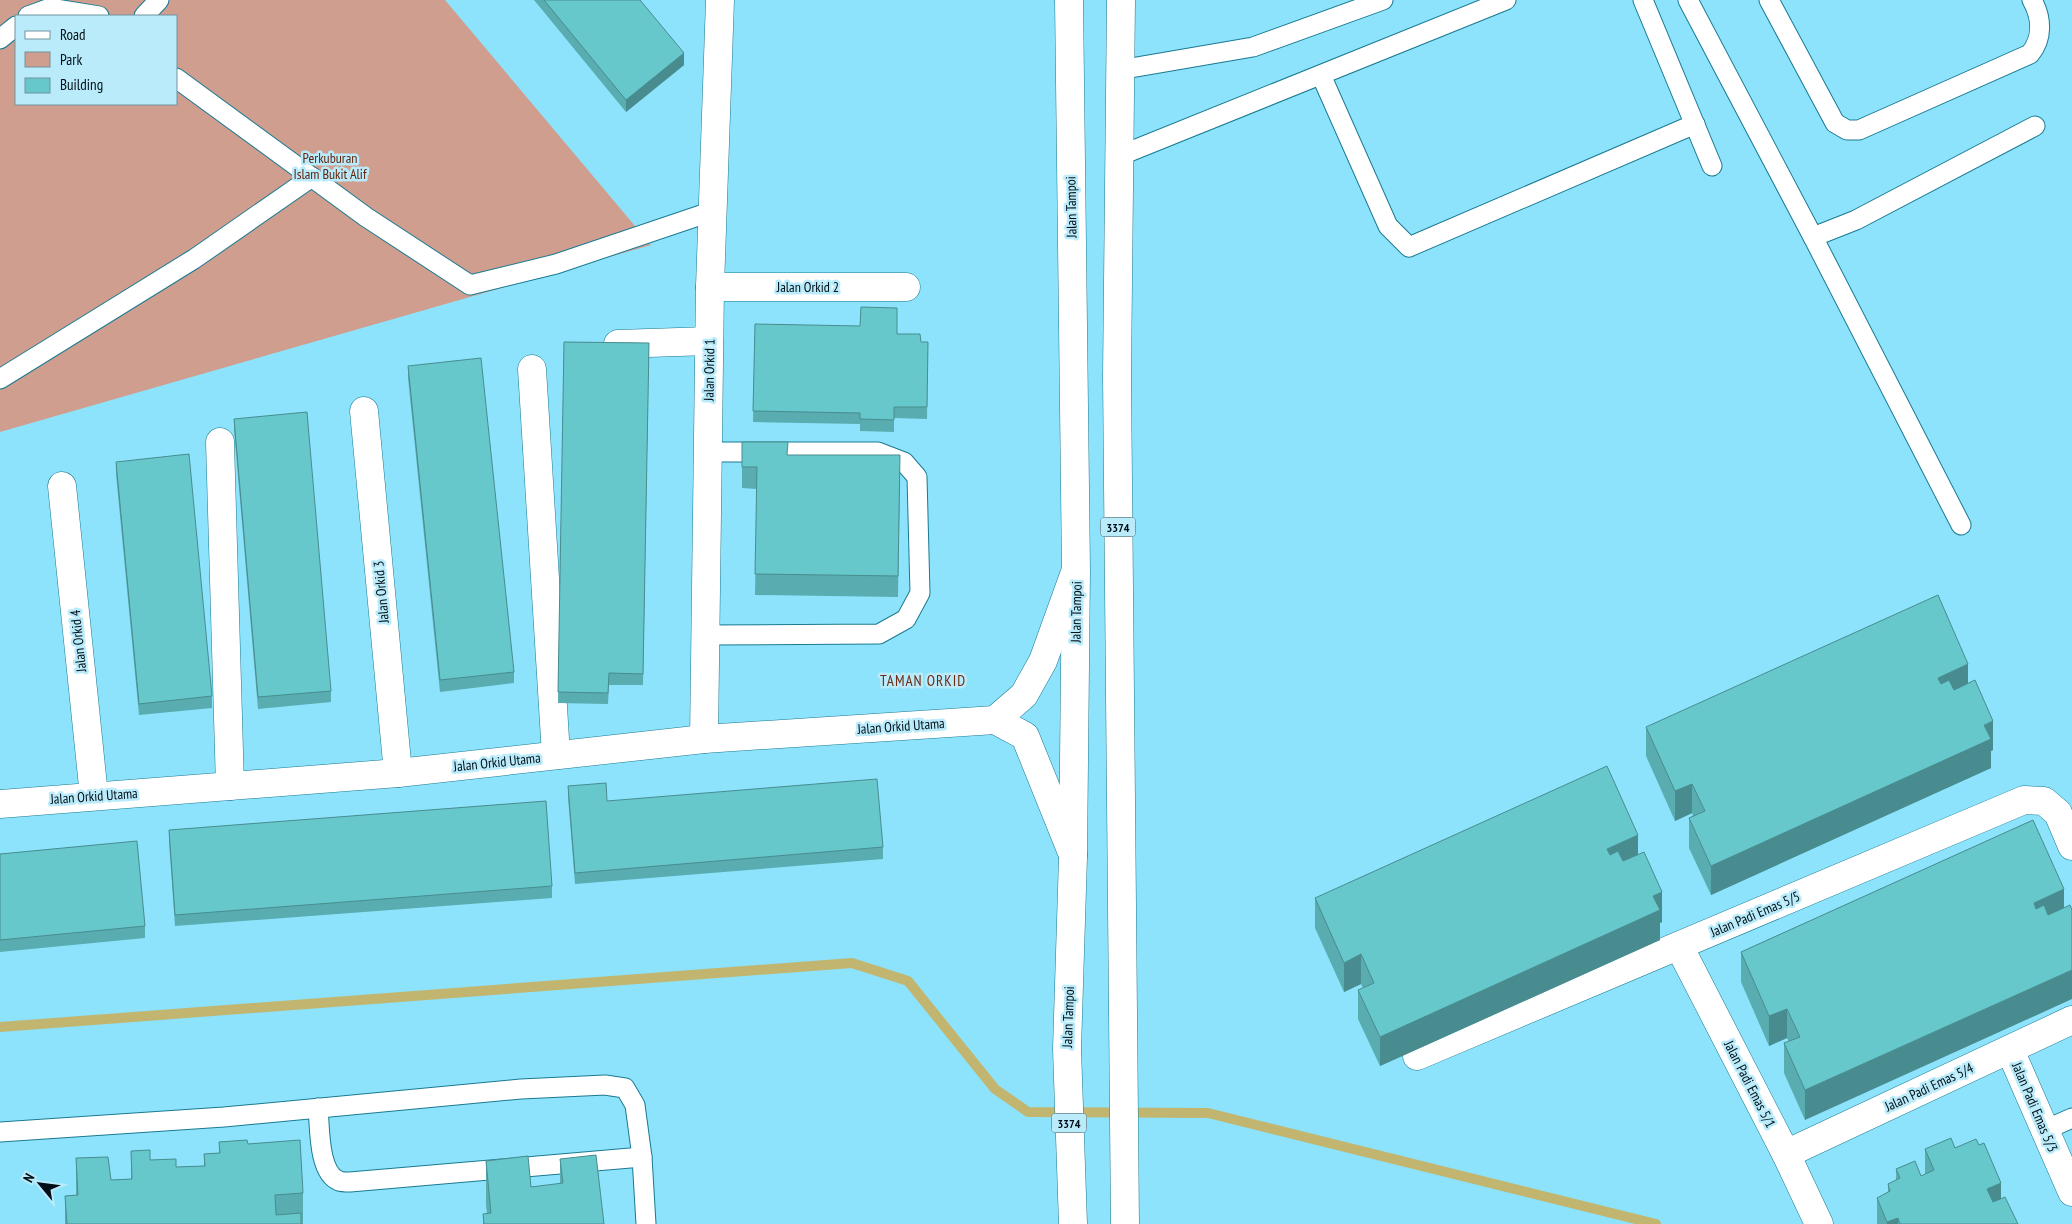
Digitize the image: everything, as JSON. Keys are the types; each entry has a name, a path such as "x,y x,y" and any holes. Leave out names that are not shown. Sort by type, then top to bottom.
{"street":[{"name":"Jalan Orkid 1","path":"704,739 710,287 720,0"},
{"name":"Jalan Tampoi","path":"1069,0 1076,570 1073,857 1067,1049 1073,1224"},
{"name":"3374","path":"1121,0 1117,377 1123,1185 1125,1224"},
{"name":"Jalan Orkid 2","path":"710,287 906,287"},
{"path":"618,344 709,341"},
{"path":"532,369 556,755"},
{"name":"Jalan Orkid 3","path":"364,411 398,773"},
{"path":"220,442 230,786"},
{"name":"Jalan Orkid 4","path":"62,486 94,796"},
{"path":"1073,857 1025,736 995,720 1024,694 1043,661 1076,570"},
{"name":"Jalan Orkid Utama","path":"0,804 398,773 704,739 995,720"},
{"name":"Jalan Padi Emas 5/5","path":"1417,1056 2024,800 2044,801 2058,813 2072,846"},
{"name":"Jalan Padi Emas 5/1","path":"1679,946 1786,1154 1819,1224"},
{"name":"Jalan Padi Emas 5/4","path":"1786,1154 2072,1020"},
{"name":"Jalan Padi Emas 5/3","path":"2010,1050 2072,1192"}],"lane":[{"path":"83,0 98,15"},
{"path":"145,15 159,0"},
{"path":"1119,70 1252,48 1382,0"},
{"path":"1120,156 1506,0"},
{"path":"1643,0 1712,166"},
{"path":"1688,0 1813,237 1961,525"},
{"path":"1769,0 1835,123 1847,130 1859,130 2030,54 2037,46 2040,28 2038,10 2032,0"},
{"path":"31,15 50,8 93,15"},
{"path":"0,39 15,27"},
{"path":"1321,75 1388,226 1410,247 1695,124"},
{"path":"178,79 366,217 470,285 556,264 712,211"},
{"path":"1813,237 1856,220 2035,126"},
{"path":"0,379 194,259 312,177"},
{"path":"706,635 880,634 906,619 920,594 917,477 904,462 878,452 708,452"},
{"path":"0,1132 224,1117 521,1089 604,1085 625,1088 635,1105 642,1157 646,1224"},
{"path":"318,1108 323,1160 328,1172 337,1180 350,1182 642,1157"},
{"path":"2045,1130 2072,1118"}],"green space":[{"name":"Perkuburan Islam Bukit Alif","path":"0,0 445,0 651,245 0,432"}],"building":[{"path":"544,0 640,0 684,53 626,100"},
{"path":"861,307 897,308 897,334 920,334 921,342 928,342 927,407 894,407 894,420 860,419 860,413 753,411 755,324 860,326"},
{"path":"564,342 649,343 643,674 609,673 608,693 558,692"},
{"path":"481,358 514,672 440,680 408,366"},
{"path":"307,412 331,691 258,697 234,419"},
{"path":"742,442 788,442 787,455 900,455 898,576 755,574 757,467 742,467"},
{"path":"189,454 212,696 139,704 116,462"},
{"path":"1938,595 1968,664 1938,678 1941,684 1949,680 1954,690 1975,680 1993,721 1984,725 1991,739 1711,866 1689,818 1705,811 1692,784 1675,791 1646,727"},
{"path":"1607,766 1638,835 1607,849 1610,855 1618,851 1623,861 1644,852 1662,892 1653,896 1660,910 1380,1037 1358,990 1374,983 1361,954 1344,963 1315,898"},
{"path":"877,779 883,847 575,873 568,786 606,783 607,801"},
{"path":"546,801 552,886 175,915 169,830"},
{"path":"2033,820 2064,889 2034,903 2036,909 2044,905 2048,915 2070,905 2072,910 2072,970 1805,1090 1784,1043 1800,1037 1787,1009 1769,1016 1741,952"},
{"path":"137,841 145,926 0,940 0,854"},
{"path":"1951,1138 1955,1148 1976,1139 1979,1145 1984,1143 2001,1183 1987,1189 1993,1202 2005,1197 2018,1224 1900,1224 1898,1218 1887,1222 1877,1198 1890,1191 1888,1184 1900,1178 1896,1169 1915,1161 1921,1176 1934,1170 1925,1149"},
{"path":"247,1140 248,1144 300,1140 303,1193 275,1195 276,1215 301,1213 301,1224 67,1224 65,1196 78,1195 76,1158 108,1157 111,1180 132,1179 131,1151 150,1150 150,1160 176,1159 176,1167 205,1166 204,1154 220,1153 219,1142"},
{"path":"596,1155 604,1224 484,1224 483,1214 491,1213 486,1161 528,1156 531,1187 563,1183 560,1159"}],"waterway":[{"path":"0,1027 852,963 908,981 995,1089 1028,1112 1208,1113 1656,1224"}],"district":[{"name":"TAMAN ORKID","path":"923,680"}]}
